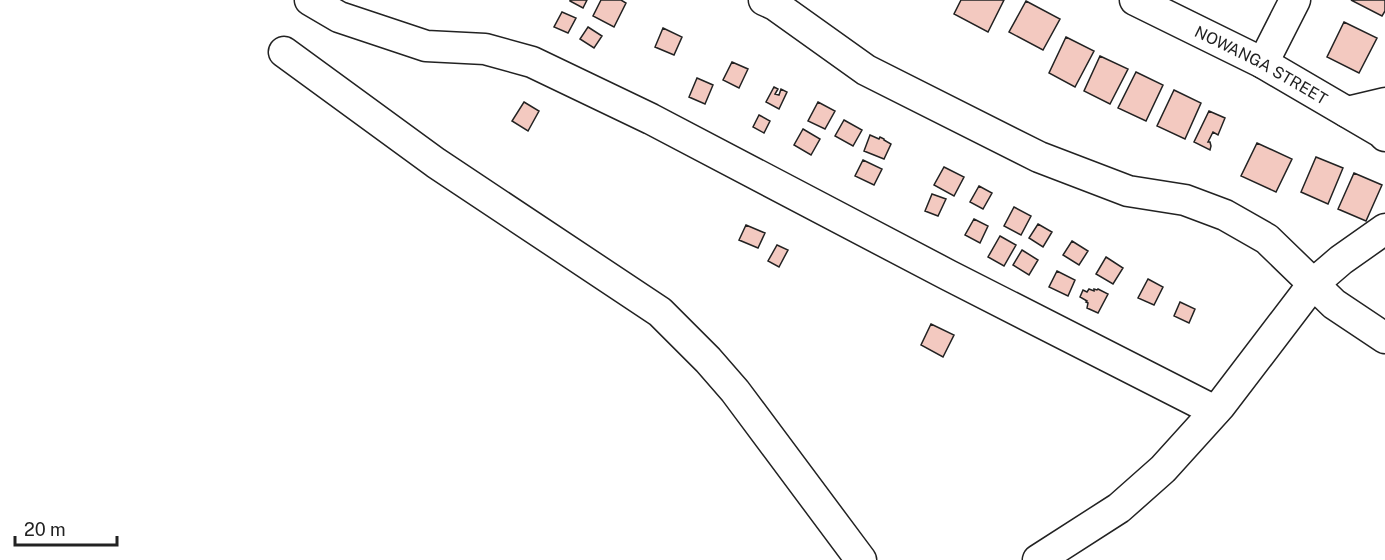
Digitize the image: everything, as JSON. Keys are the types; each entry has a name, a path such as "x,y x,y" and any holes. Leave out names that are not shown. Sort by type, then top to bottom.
{"street":[{"path":"310,0 339,16 426,46 486,49 532,62 651,119 948,275 1215,411"},
{"path":"764,0 775,5 866,70 1039,157 1128,191 1185,201 1225,215 1267,239 1334,304 1385,338"},
{"name":"NOWANGA STREET","path":"1135,0 1263,63 1385,136"},
{"path":"1263,63 1295,0"},
{"path":"284,52 436,163 660,312 735,391 861,560"},
{"path":"1347,112 1385,103"},
{"path":"1038,560 1119,508 1163,469 1215,411 1312,284 1385,229"}],"building":[{"path":"570,0 587,0 583,8"},
{"path":"601,0 621,0 626,3 614,27 593,16"},
{"path":"961,0 1004,0 988,32 954,14"},
{"path":"1351,0 1385,0 1385,11 1382,16"},
{"path":"1026,1 1060,19 1043,50 1009,32"},
{"path":"562,12 576,18 568,33 554,27"},
{"path":"1344,22 1377,38 1359,73 1327,57"},
{"path":"588,27 602,36 594,48 580,39"},
{"path":"663,28 682,37 674,55 655,47"},
{"path":"1066,37 1094,51 1075,87 1049,73"},
{"path":"1100,56 1128,69 1110,104 1084,91"},
{"path":"732,62 748,69 739,88 723,80"},
{"path":"1136,72 1163,85 1146,121 1118,108"},
{"path":"697,78 713,85 705,104 689,97"},
{"path":"774,87 778,89 775,94 779,95 781,89 787,92 779,109 766,102"},
{"path":"1174,90 1201,103 1185,139 1157,126"},
{"path":"524,102 539,111 528,131 512,121"},
{"path":"818,102 835,111 825,129 808,121"},
{"path":"1209,111 1225,118 1218,135 1213,132 1208,142 1211,146 1210,150 1194,142"},
{"path":"759,115 770,121 764,133 753,127"},
{"path":"844,120 862,130 853,146 835,136"},
{"path":"803,129 820,139 811,155 794,145"},
{"path":"870,135 879,139 880,137 891,144 884,159 864,151"},
{"path":"1257,143 1292,159 1276,192 1241,176"},
{"path":"1316,157 1343,168 1328,204 1301,192"},
{"path":"863,160 882,169 874,185 855,176"},
{"path":"944,167 964,177 954,196 934,185"},
{"path":"1354,173 1382,185 1366,221 1338,209"},
{"path":"979,186 992,193 983,209 970,202"},
{"path":"932,194 946,199 938,216 925,211"},
{"path":"1014,207 1031,216 1021,235 1004,226"},
{"path":"974,219 988,226 980,243 965,235"},
{"path":"1038,224 1052,232 1043,247 1029,238"},
{"path":"746,225 765,233 758,248 739,240"},
{"path":"1000,236 1016,245 1004,266 988,257"},
{"path":"1072,241 1088,251 1079,265 1063,255"},
{"path":"777,245 788,250 779,267 768,261"},
{"path":"1022,250 1038,260 1029,275 1013,265"},
{"path":"1106,257 1123,268 1113,284 1096,274"},
{"path":"1057,271 1075,280 1068,296 1049,287"},
{"path":"1148,279 1163,287 1154,305 1138,298"},
{"path":"1089,289 1094,291 1098,289 1108,294 1098,313 1087,308 1087,301 1080,297 1083,290 1087,292"},
{"path":"1180,302 1195,309 1189,323 1174,316"},
{"path":"931,324 954,335 943,357 921,345"}]}
